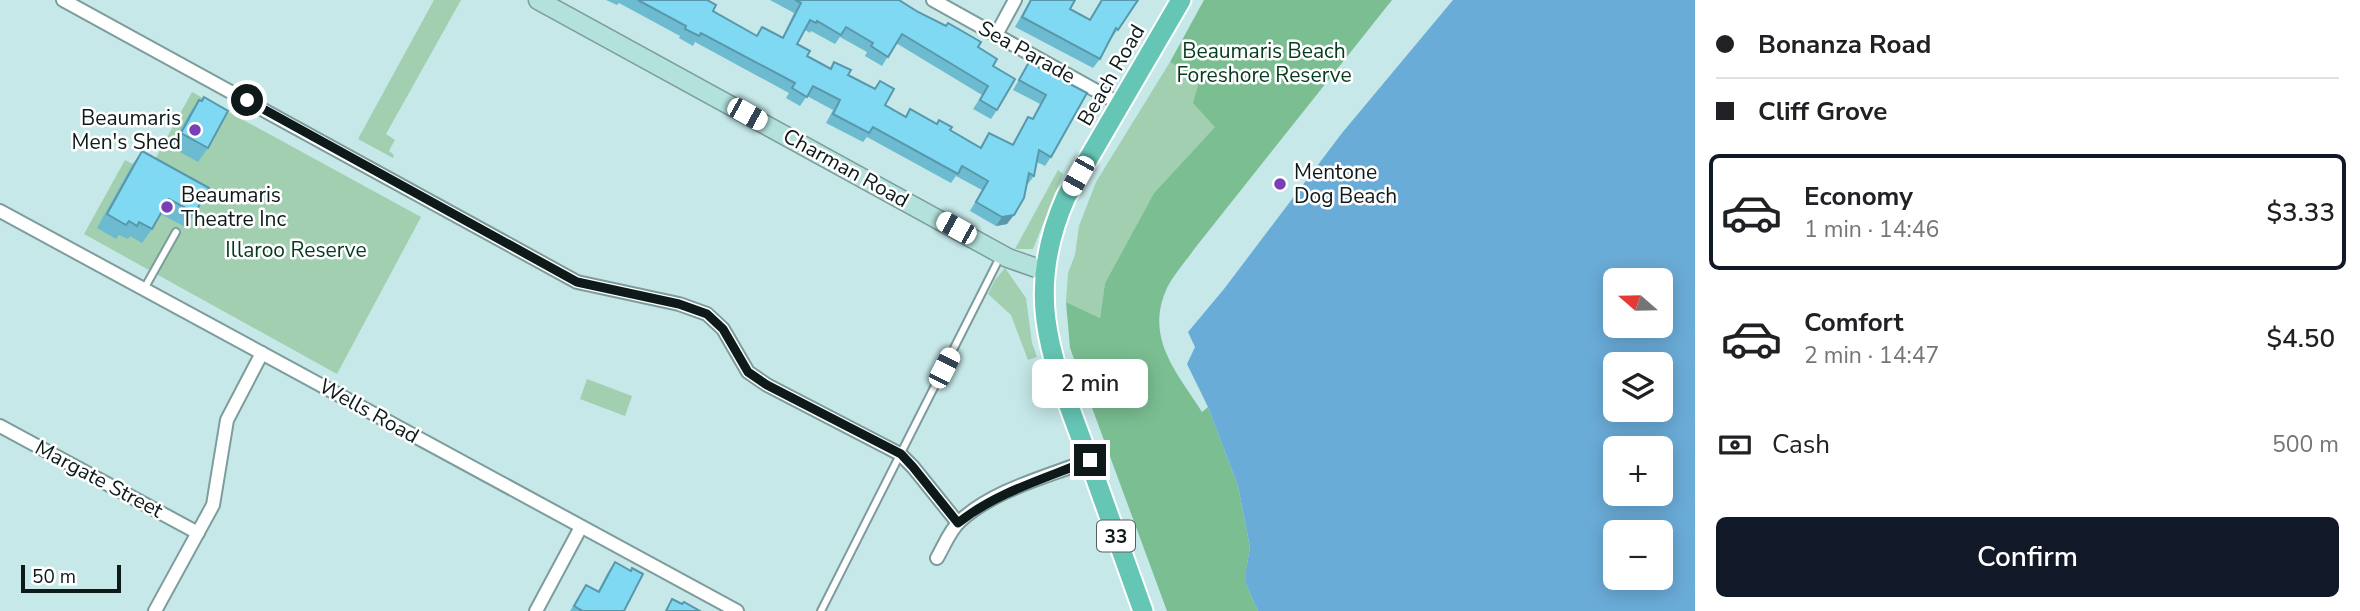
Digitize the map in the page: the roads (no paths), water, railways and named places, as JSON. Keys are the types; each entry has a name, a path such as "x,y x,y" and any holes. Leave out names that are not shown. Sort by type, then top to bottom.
{"main road":[{"name":"Charman Road","path":"538,0 1001,254 1021,264 1045,271"},
{"name":"Beach Road","path":"1143,611 1058,376 1048,338 1043,299 1045,271 1053,232 1066,197 1181,0"}],"street":[{"path":"63,0 577,282 679,304 707,314 723,329 748,372 767,385 901,454 958,523"},
{"name":"Sea Parade","path":"933,0 1120,104"},
{"path":"996,35 1016,0"},
{"name":"Wells Road","path":"0,211 737,611"},
{"path":"155,611 215,500 227,419 262,353"},
{"name":"Margate Street","path":"0,426 198,533"},
{"path":"937,558 958,523 976,508 998,496 1090,460"},
{"path":"536,611 581,527"}],"lane":[{"path":"144,289 176,233"},
{"path":"821,611 1001,254"}],"water":[{"path":"1453,0 1695,0 1695,611 1258,611 1246,584 1250,547 1238,486 1208,407 1187,364 1195,347 1188,332 1224,289 1342,133"}],"place":[{"name":"Beaumaris Men's Shed","path":"195,130"},
{"name":"Mentone Dog Beach","path":"1280,184"},
{"name":"Beaumaris Theatre Inc","path":"167,207"}],"park label":[{"name":"Beaumaris Beach Foreshore Reserve","path":"1264,63"},
{"name":"Illaroo Reserve","path":"296,250"}]}
